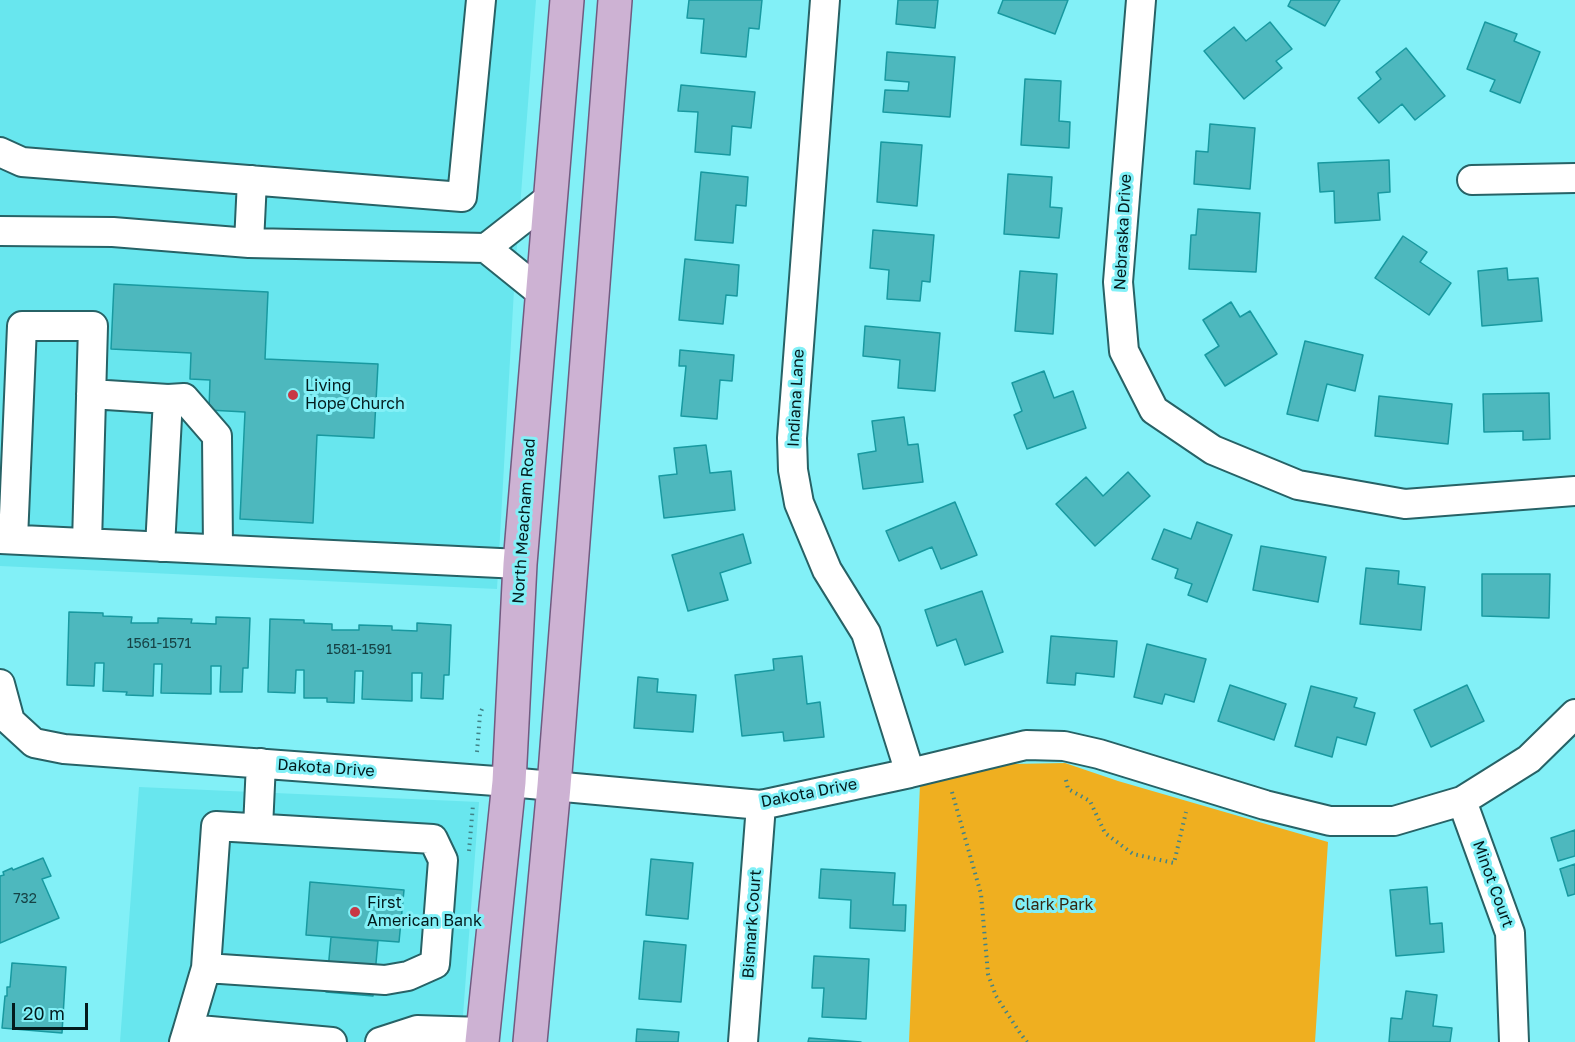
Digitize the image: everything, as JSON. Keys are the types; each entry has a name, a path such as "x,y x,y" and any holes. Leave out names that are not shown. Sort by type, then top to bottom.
{"main road":[{"name":"North Meacham Road","path":"483,1037 509,782 520,564 567,0"},
{"path":"530,1042 554,786 615,0"}],"street":[{"path":"0,152 22,162 462,197 481,0"},
{"name":"Indiana Lane","path":"825,0 792,438 793,470 799,503 828,570 866,633 910,773"},
{"name":"Nebraska Drive","path":"1141,0 1118,282 1124,351 1154,410 1213,450 1298,485 1405,504 1575,491"},
{"path":"1472,180 1575,178"},
{"path":"249,243 252,180"},
{"path":"486,248 551,197"},
{"path":"0,231 113,232 249,243 486,248 543,294"},
{"path":"87,543 93,326 22,326 7,539 160,547 520,564"},
{"path":"91,394 184,398 217,436 218,549"},
{"path":"160,547 168,399"},
{"name":"Dakota Drive","path":"0,684 10,721 34,743 64,749 509,782 761,805 1026,746 1065,746 1099,754 1265,805 1330,821 1394,820 1462,801 1529,759 1575,714"},
{"path":"258,828 261,763"},
{"name":"Minot Court","path":"1462,801 1510,933 1514,1042"},
{"name":"Bismark Court","path":"743,1042 761,805"},
{"path":"206,968 385,980 408,976 435,964 443,860 433,839 216,826 206,968 186,1035 331,1042"},
{"path":"380,1042 417,1030 483,1037"}],"path":[{"path":"1066,780 1068,789 1090,801 1105,832 1133,854 1174,863 1186,812"},
{"path":"952,792 981,894 988,974 996,996 1028,1042"}],"shaded area":[{"path":"0,0 536,0 515,272 497,589 0,566"},
{"path":"139,787 479,802 461,1042 120,1042"}],"green space":[{"name":"Clark Park","path":"1065,763 1118,781 1328,842 1315,1042 909,1042 920,784 1012,764"}],"building":[{"path":"689,0 762,0 759,29 749,28 746,57 701,53 704,19 687,18"},
{"path":"898,0 938,0 935,28 896,24"},
{"path":"1003,0 1068,0 1055,34 998,13"},
{"path":"1291,0 1340,0 1325,26 1288,6"},
{"path":"1270,22 1292,49 1276,61 1282,68 1244,99 1204,51 1234,27 1246,41"},
{"path":"1485,22 1517,34 1514,41 1540,52 1520,103 1490,91 1495,80 1467,69"},
{"path":"1406,48 1445,96 1415,120 1402,104 1379,123 1358,98 1381,79 1376,72"},
{"path":"887,52 955,57 950,117 883,112 885,90 908,91 909,82 885,80"},
{"path":"1025,79 1061,81 1059,121 1070,122 1069,148 1021,145"},
{"path":"681,85 755,92 751,128 732,126 730,155 695,152 698,112 678,111"},
{"path":"1210,124 1255,128 1250,189 1194,184 1196,151 1208,152"},
{"path":"881,142 922,145 917,206 877,202"},
{"path":"1389,160 1390,192 1378,193 1380,220 1335,223 1334,191 1320,192 1318,163"},
{"path":"701,172 748,177 746,206 736,205 733,243 695,240"},
{"path":"1008,174 1052,177 1050,207 1062,208 1059,238 1004,234"},
{"path":"1198,209 1260,213 1256,272 1189,269 1191,235 1196,235"},
{"path":"873,230 934,235 930,282 922,281 920,301 887,299 889,270 870,268"},
{"path":"1403,236 1427,252 1420,262 1451,283 1429,315 1375,278"},
{"path":"685,259 739,265 737,296 726,295 723,324 679,320"},
{"path":"1507,268 1508,280 1538,278 1542,321 1482,326 1478,271"},
{"path":"1020,271 1057,274 1053,334 1015,331"},
{"name":"Living Hope Church","path":"114,284 268,292 265,359 378,364 374,438 317,435 313,523 240,519 245,412 209,410 210,380 190,379 191,353 111,349"},
{"path":"1231,302 1240,317 1250,311 1277,354 1225,386 1205,355 1219,346 1203,320"},
{"path":"865,326 940,333 935,391 898,388 900,360 863,356"},
{"path":"1305,341 1363,355 1355,391 1327,384 1318,421 1287,414"},
{"path":"680,350 734,355 732,381 720,380 717,419 681,416 686,366 679,366"},
{"path":"1044,371 1054,398 1073,391 1086,428 1027,449 1014,415 1022,411 1012,383"},
{"path":"1549,393 1550,439 1523,440 1523,431 1484,432 1483,394"},
{"path":"1379,396 1452,404 1448,444 1375,436"},
{"path":"904,417 908,445 918,444 923,482 863,489 858,454 876,451 872,421"},
{"path":"706,445 710,473 731,471 735,510 664,518 659,476 677,474 674,448"},
{"path":"1128,472 1150,496 1095,546 1056,504 1086,477 1103,496"},
{"path":"955,502 977,555 941,569 932,547 899,561 886,531"},
{"path":"1197,522 1232,535 1207,602 1188,595 1192,584 1175,578 1178,569 1152,559 1164,529 1191,539"},
{"path":"743,534 751,563 720,573 728,600 688,611 672,555"},
{"path":"1261,546 1326,557 1318,602 1253,590"},
{"path":"1366,568 1399,571 1398,584 1425,587 1421,630 1360,624"},
{"path":"1482,574 1550,574 1549,618 1482,616"},
{"path":"982,591 1003,652 965,665 956,639 937,646 925,610"},
{"path":"69,612 132,617 131,623 158,623 158,618 192,619 191,623 216,624 216,617 250,618 248,668 243,668 242,692 220,692 221,666 211,666 211,694 161,693 162,664 154,664 153,696 103,691 104,663 95,663 94,686 67,685"},
{"path":"270,619 332,624 332,630 359,630 359,625 392,626 392,630 417,631 417,623 451,625 449,675 444,675 443,699 421,698 422,673 412,673 412,701 362,699 363,671 355,671 354,703 327,702 327,698 304,698 304,670 296,670 295,693 268,692"},
{"path":"1051,636 1117,641 1114,677 1076,673 1075,685 1047,683"},
{"path":"1147,644 1206,659 1194,702 1165,694 1162,704 1134,697"},
{"path":"802,656 807,704 820,702 824,737 784,741 783,732 742,736 735,675 774,670 773,659"},
{"path":"638,677 658,679 657,692 696,695 693,732 634,728"},
{"path":"1230,685 1286,704 1274,740 1218,721"},
{"path":"1467,685 1484,721 1431,747 1414,710"},
{"path":"1311,686 1357,698 1354,707 1375,713 1366,745 1337,737 1332,757 1295,746"},
{"path":"1575,830 1575,856 1558,861 1551,838"},
{"path":"43,858 51,876 42,879 59,918 0,943 0,876 12,868 13,870"},
{"path":"651,859 693,863 688,919 646,915"},
{"path":"1575,864 1575,894 1568,896 1560,869"},
{"path":"821,869 895,873 893,905 906,905 905,931 850,928 851,900 819,898"},
{"name":"First American Bank","path":"310,882 404,890 399,942 306,935"},
{"path":"1427,887 1430,924 1442,923 1444,952 1396,956 1390,890"},
{"path":"331,937 378,941 373,996 326,992"},
{"path":"644,941 686,945 681,1002 639,999"},
{"path":"814,956 869,959 866,1019 822,1017 824,988 812,988"},
{"path":"12,963 66,967 62,1033 2,1028 5,996 7,996 7,987 10,987"},
{"path":"1406,991 1437,995 1433,1026 1452,1028 1450,1042 1389,1042 1391,1018 1402,1019"},
{"path":"637,1029 679,1032 678,1042 636,1042"},
{"path":"809,1038 861,1042 808,1042"}],"place":[{"name":"Living Hope Church","path":"293,395"},
{"name":"First American Bank","path":"355,912"}]}
